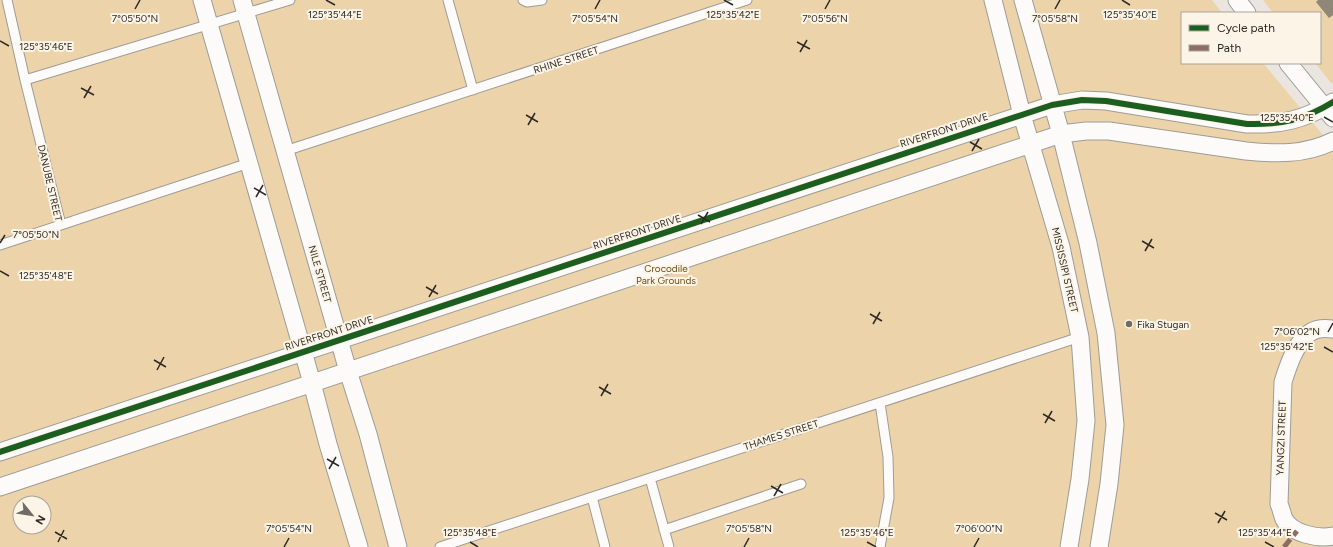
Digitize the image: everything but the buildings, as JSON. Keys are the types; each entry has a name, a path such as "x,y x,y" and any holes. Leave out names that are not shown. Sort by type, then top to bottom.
{"street":[{"path":"202,0 304,352 328,444 359,547"},
{"name":"MISSISSIPI STREET","path":"993,0 1022,115 1061,247 1080,337 1086,421 1080,479 1069,547"},
{"path":"1023,0 1061,134 1088,243 1106,333 1115,425 1109,484 1099,547"},
{"path":"1236,0 1246,12"},
{"name":"NILE STREET","path":"244,7 348,371 368,434 398,547"},
{"path":"1289,64 1330,109"},
{"name":"RIVERFRONT DRIVE","path":"0,452 1052,105 1082,100 1106,101 1247,124 1286,122 1330,109"},
{"path":"0,487 1061,134 1086,131 1109,131 1267,153 1289,153 1307,150 1333,141"},
{"name":"YANGZI STREET","path":"1333,329 1324,328 1311,332 1300,342 1284,376 1279,504 1285,520 1297,531 1313,537 1333,536"}],"lane":[{"name":"DANUBE STREET","path":"0,245 61,225 7,0"},
{"path":"25,80 209,24 244,7 290,0"},
{"path":"448,0 473,90"},
{"path":"523,0 527,2 542,0"},
{"name":"RHINE STREET","path":"285,151 747,0"},
{"path":"61,225 249,163"},
{"name":"THAMES STREET","path":"440,547 1080,337"},
{"path":"880,403 888,457 889,498 880,547"},
{"path":"650,478 669,547"},
{"path":"664,530 802,484"},
{"path":"592,497 605,547"}],"green space":[{"name":"Crocodile Park Grounds","path":"0,0 1212,0 1221,12 1181,12 1181,64 1264,64 1333,147 1333,547 0,547"},
{"path":"1263,0 1333,0 1332,84 1316,64 1321,64 1321,12 1272,12"}],"marked path":[{"path":"1284,547 1297,531"}],"cycle path":[{"path":"0,452 1052,105 1082,100 1106,101 1247,124 1271,124 1302,117 1333,102"}],"place":[{"name":"Fika Stugan","path":"1129,324"}]}
